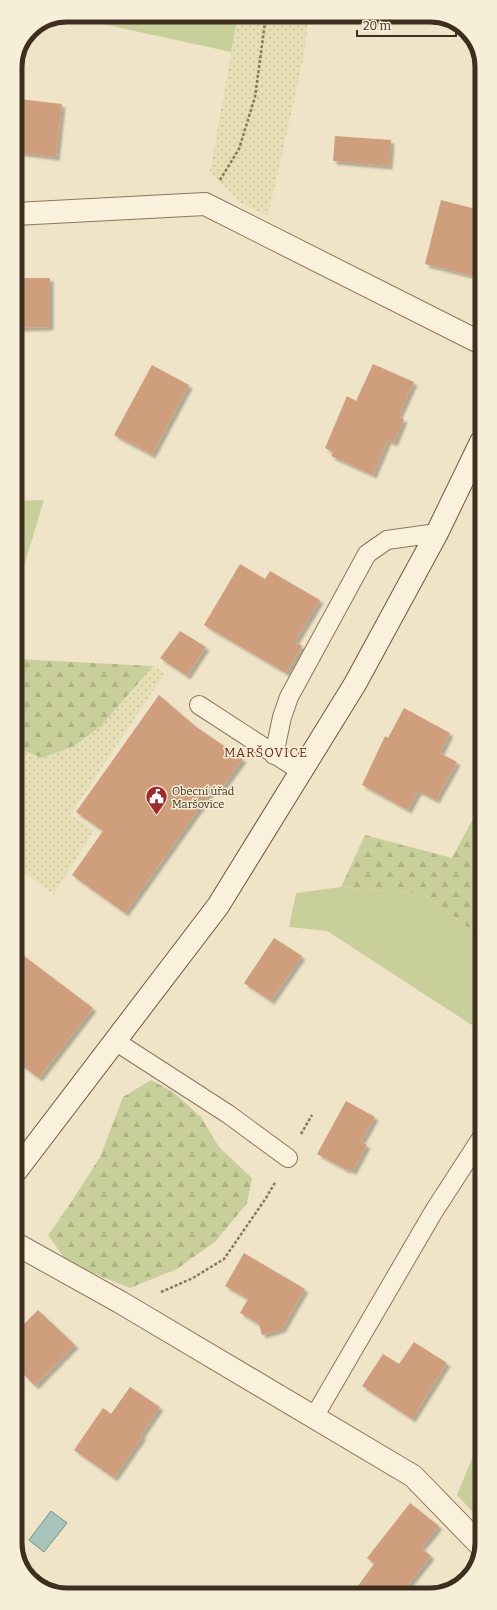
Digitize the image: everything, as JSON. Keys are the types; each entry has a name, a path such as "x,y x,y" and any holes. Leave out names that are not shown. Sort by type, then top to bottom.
{"street":[{"path":"22,214 206,204 475,340"},
{"path":"22,1162 218,906 355,684 437,533 475,454"},
{"path":"22,1247 120,1302 413,1476 475,1540"}],"lane":[{"path":"274,755 282,716 289,697 366,554 387,540 437,533"},
{"path":"199,705 302,772"},
{"path":"115,1041 228,1114 288,1158"},
{"path":"314,1417 434,1211 475,1148"}],"path":[{"path":"206,204 239,149 255,97 265,22"},
{"path":"120,1302 167,1290 193,1278 224,1259 266,1198 312,1116"}],"shaded area":[{"path":"237,22 308,22 304,55 268,216 241,203 210,172"},
{"path":"153,666 165,673 70,815 94,830 54,894 22,871 22,750 42,758 101,726"}],"green space":[{"path":"94,22 237,22 231,52"},
{"path":"44,500 22,572 22,501"},
{"path":"22,659 153,666 101,726 74,746 42,758 22,750"},
{"path":"475,815 475,933 423,894 341,887 365,835 452,858"},
{"path":"341,887 423,894 475,933 475,1027 327,931 289,927 296,893"},
{"path":"151,1080 173,1092 201,1117 219,1147 252,1178 247,1203 216,1241 177,1269 130,1288 68,1263 48,1235 100,1157 123,1097"},
{"path":"475,1451 475,1514 457,1495"}],"water":[{"path":"51,1511 67,1523 44,1552 29,1540"}],"building":[{"path":"22,99 62,104 56,157 22,153"},
{"path":"335,136 391,140 389,166 333,161"},
{"path":"441,200 475,209 475,276 425,264"},
{"path":"22,278 50,278 50,327 22,328"},
{"path":"373,364 414,382 398,417 404,419 394,443 388,440 373,475 331,456 333,452 325,448 347,396 356,401"},
{"path":"152,365 189,385 152,455 114,435"},
{"path":"240,564 265,579 270,571 320,600 295,642 302,646 286,673 204,625"},
{"path":"180,631 206,647 187,676 160,658"},
{"path":"159,695 195,726 243,759 218,793 213,789 125,913 72,875 103,831 76,812"},
{"path":"404,708 450,733 440,753 457,762 436,800 418,791 408,810 362,785 385,736 388,738"},
{"path":"274,938 302,956 271,1001 244,983"},
{"path":"22,955 93,1008 39,1078 22,1065"},
{"path":"346,1101 375,1117 361,1142 367,1145 353,1171 347,1170 317,1154"},
{"path":"244,1253 305,1289 282,1329 262,1335 259,1324 240,1313 248,1299 225,1286"},
{"path":"38,1310 75,1345 35,1386 22,1372 22,1326"},
{"path":"414,1342 447,1363 412,1419 362,1386 383,1354 399,1364"},
{"path":"130,1387 160,1407 141,1435 143,1436 114,1478 74,1450 103,1408 111,1414"},
{"path":"410,1503 439,1526 421,1548 431,1556 406,1588 356,1588 374,1564 367,1558"}],"place":[{"name":"Obecní úřad Maršovice","path":"156,816"}],"district":[{"name":"MARŠOVICE","path":"266,752"}]}
